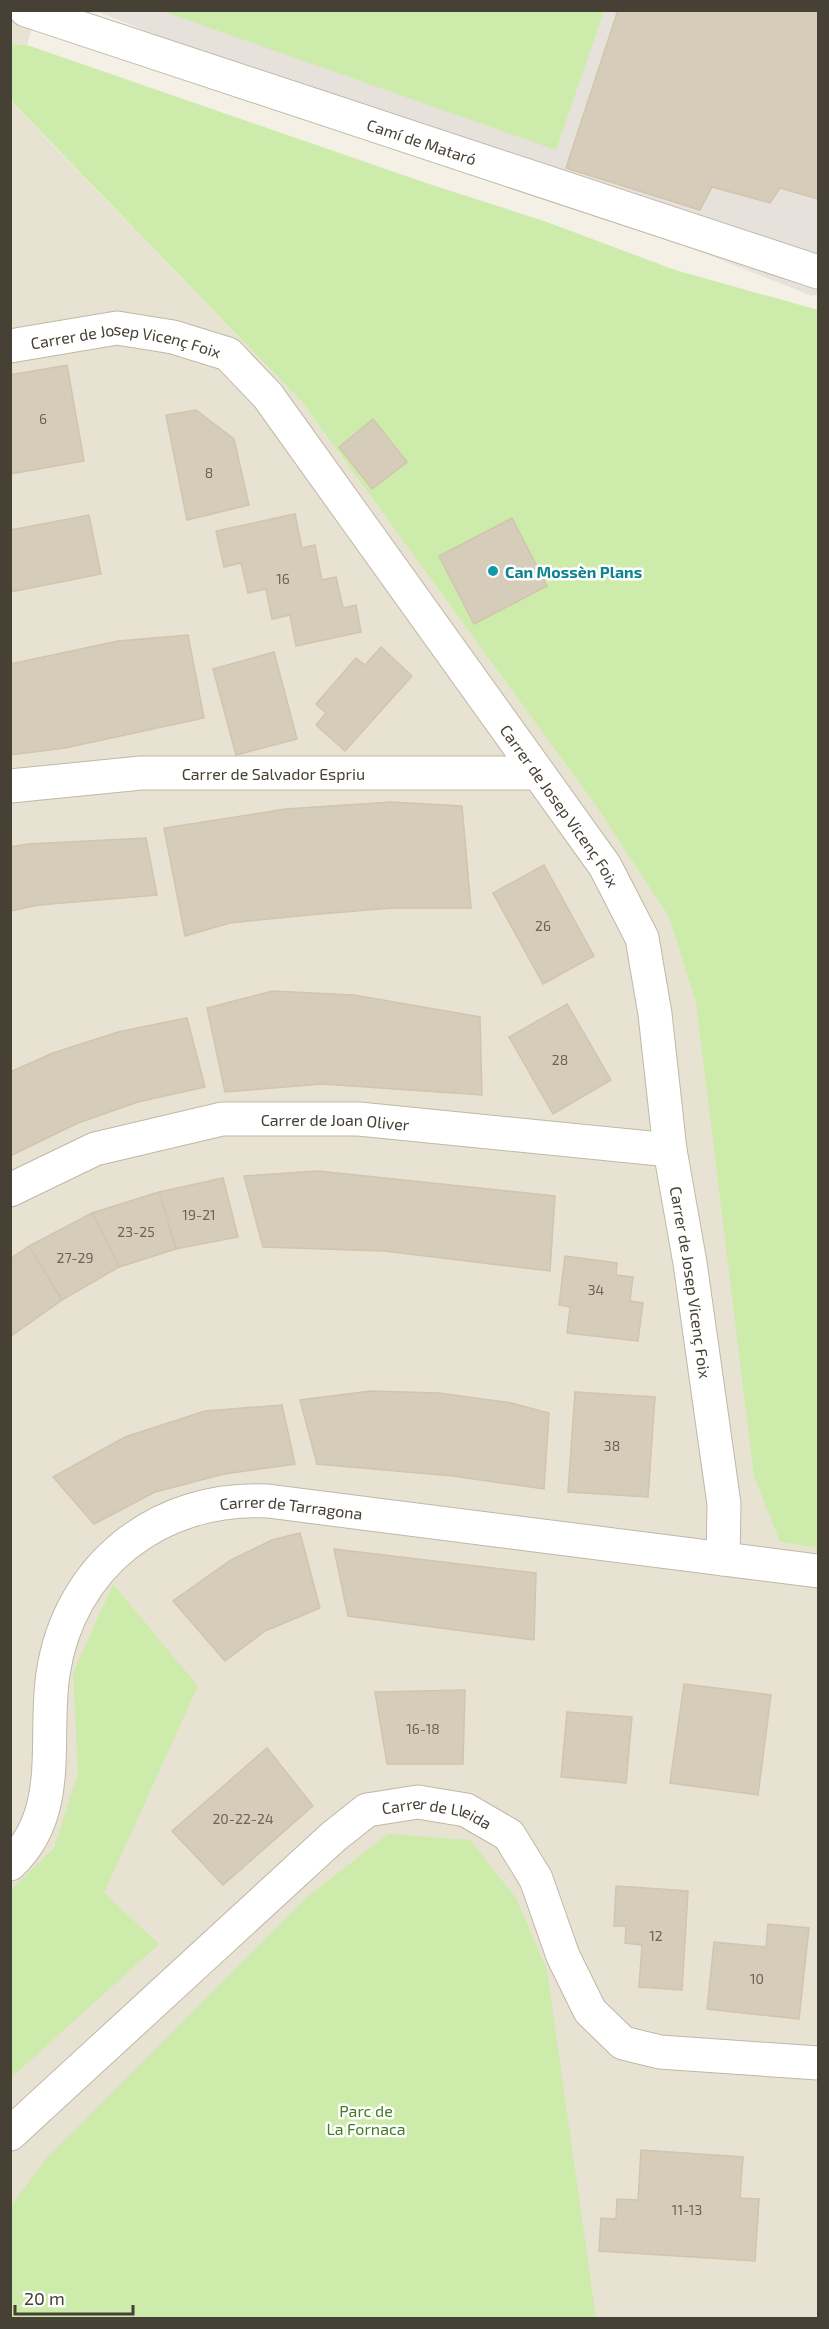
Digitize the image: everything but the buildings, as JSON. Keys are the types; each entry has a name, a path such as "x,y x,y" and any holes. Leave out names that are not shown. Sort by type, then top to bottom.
{"street":[{"name":"Camí de Mataró","path":"26,10 819,272"},
{"name":"Carrer de Josep Vicenç Foix","path":"10,346 117,328 173,338 228,354 268,396 605,866 642,938 655,1014 669,1150 690,1263 723,1504 723,1559"},
{"name":"Carrer de Salvador Espriu","path":"10,786 141,773 537,774"},
{"name":"Carrer de Joan Oliver","path":"10,1190 95,1149 222,1119 359,1119 669,1150"},
{"name":"Carrer de Tarragona","path":"10,1864 32,1839 40,1822 49,1776 53,1676 66,1625 79,1598 103,1566 141,1533 162,1520 207,1504 240,1500 268,1501 819,1571"},
{"name":"Carrer de Lleida","path":"10,2134 333,1837 367,1810 418,1802 466,1810 508,1835 536,1879 563,1956 590,2011 623,2043 660,2052 819,2063"}],"shaded area":[{"path":"11,11 37,11 27,45 11,44"},
{"path":"96,11 818,11 818,294 812,296"},
{"path":"10,101 302,402 596,806 669,917 696,1002 780,1542 818,1548 818,2318 11,2318"}],"green space":[{"path":"604,10 556,150 162,11"},
{"path":"11,44 27,45 429,184 544,221 675,270 818,310 818,1548 780,1542 754,1476 696,1003 669,917 596,806 302,402 11,101"},
{"path":"113,1584 198,1686 104,1893 159,1944 11,2078 11,1890 54,1848 78,1773 73,1673"},
{"name":"Parc de La Fornaca","path":"388,1834 470,1840 516,1898 547,1970 596,2318 11,2318 11,2206 45,2160 307,1897"}],"place":[{"name":"Can Mossèn Plans","path":"493,571"}]}
